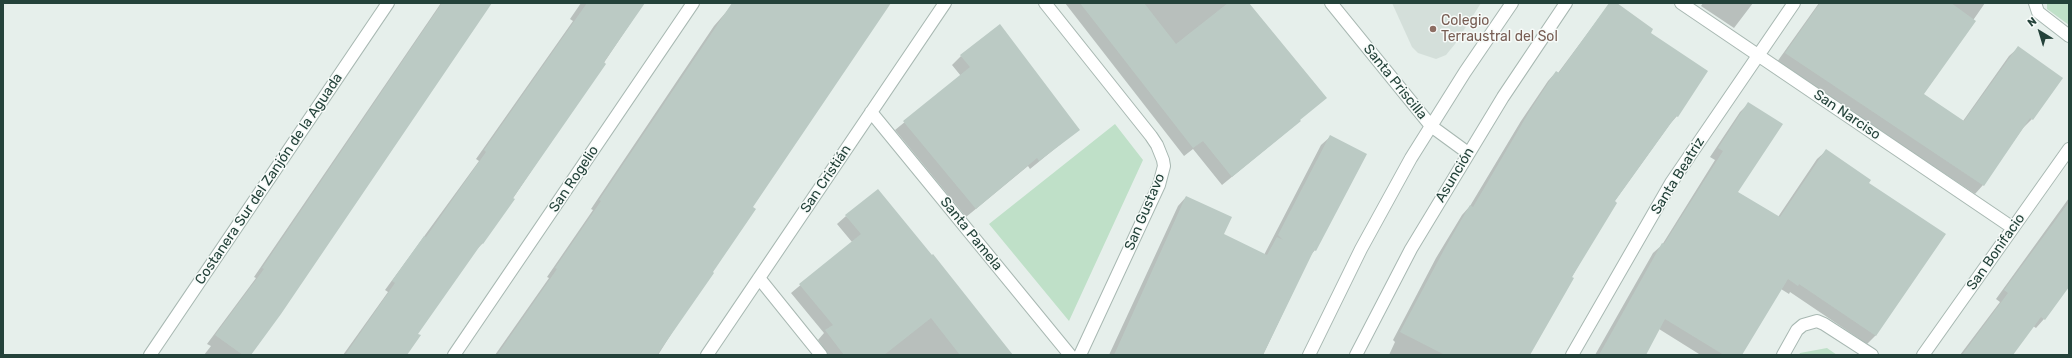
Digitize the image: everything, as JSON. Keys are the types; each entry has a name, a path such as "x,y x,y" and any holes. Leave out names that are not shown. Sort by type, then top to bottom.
{"street":[{"name":"Costanera Sur del Zanjón de la Aguada","path":"150,355 388,3"},
{"name":"San Rogelio","path":"454,355 693,3"},
{"name":"San Cristián","path":"707,355 945,3"},
{"name":"San Gustavo","path":"1045,3 1151,136 1164,160 1159,185 1080,355"},
{"name":"Santa Priscilla","path":"1331,3 1431,126 1468,153"},
{"path":"1309,355 1361,249 1431,126 1512,3"},
{"name":"Asunción","path":"1356,355 1411,249 1468,153 1566,3"},
{"name":"San Narciso","path":"1681,3 2013,228"},
{"name":"Santa Beatriz","path":"1572,355 1671,183 1794,3"},
{"path":"2035,3 2038,12 2069,36"},
{"name":"Santa Pamela","path":"871,112 1070,355"},
{"name":"San Bonifacio","path":"1923,355 2069,149"},
{"path":"759,278 821,355"},
{"path":"1783,355 1797,330 1803,325 1817,321 1872,355"}],"shaded area":[{"name":"Colegio Terraustral del Sol","path":"1392,3 1481,3 1455,44 1446,55 1436,59 1418,53 1412,47"}],"green space":[{"path":"2047,3 2069,3 2069,25 2047,9"},
{"path":"1115,124 1143,160 1069,321 989,224"},
{"path":"1827,348 1837,355 1799,355 1800,353"}],"building":[{"path":"442,3 492,3 281,314 251,355 243,355 215,335 264,269 262,268"},
{"path":"587,3 645,3 604,62 606,64 513,198 515,199 418,334 421,335 407,355 345,355 395,283 392,281 424,236 426,237 486,152 484,150"},
{"path":"732,3 891,3 753,207 756,209 713,272 714,273 657,355 497,355 557,269 555,268 601,201 599,200"},
{"path":"1080,3 1144,3 1176,44 1228,3 1249,3 1327,98 1232,177 1203,141 1193,148"},
{"path":"1609,3 1617,3 1653,29 1651,33 1708,71 1678,117 1676,116 1615,201 1617,203 1572,277 1574,278 1530,355 1445,355 1400,332 1470,205 1473,207 1529,112 1556,71 1559,73"},
{"path":"1820,3 1951,3 1976,21 1924,94 1964,121 2018,46 2063,78 2033,120 2030,118 1984,186 1785,53"},
{"path":"1000,24 1080,130 1039,161 1037,158 976,209 903,121 970,67 960,55"},
{"path":"1748,102 1783,124 1738,192 1780,217 1826,149 1871,180 1869,183 1946,234 1876,336 1799,284 1798,286 1788,279 1742,355 1724,355 1665,319 1646,355 1599,355 1662,243 1664,244 1723,151 1718,148"},
{"path":"1330,135 1367,154 1316,251 1314,250 1263,355 1114,355 1186,196 1232,217 1224,234 1267,255 1277,237 1283,240 1278,235"},
{"path":"878,189 932,255 933,254 1013,355 960,355 931,318 884,355 844,355 825,330 833,325 799,284 861,234 845,215"},
{"path":"2069,202 2069,287 2045,320 2041,317 2013,355 1962,355 2008,293 2004,290"}],"place":[{"name":"Colegio Terraustral del Sol","path":"1433,29"}]}
